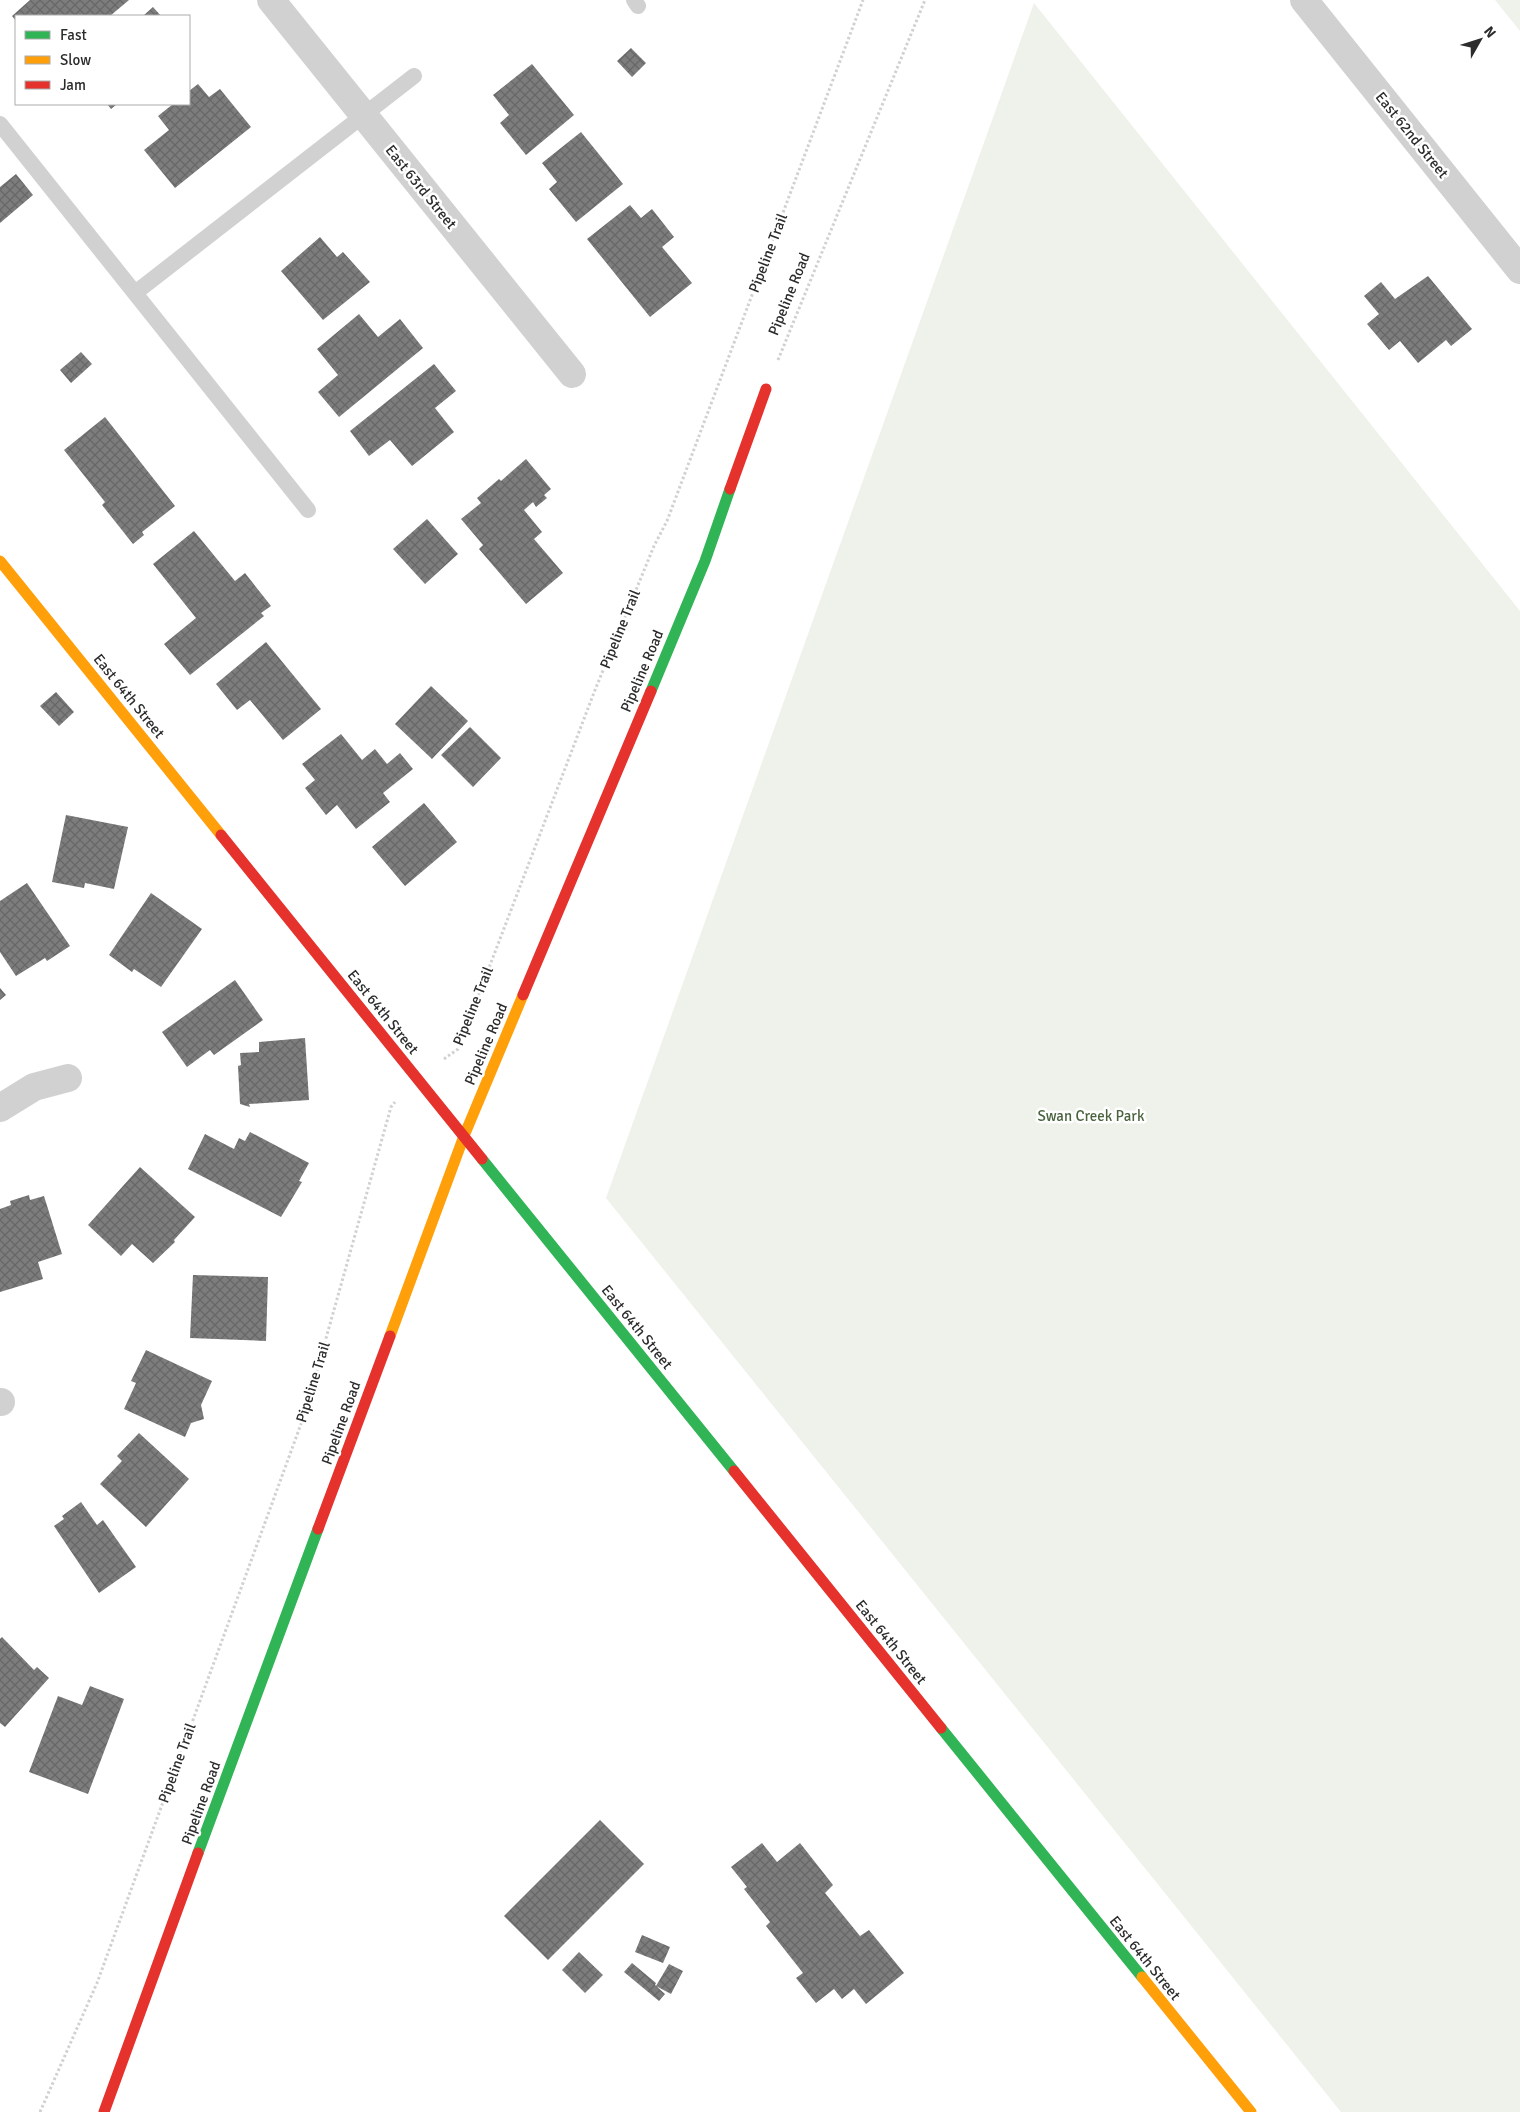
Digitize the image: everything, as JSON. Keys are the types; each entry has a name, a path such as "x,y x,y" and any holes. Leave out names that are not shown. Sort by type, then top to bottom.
{"street":[{"name":"East 63rd Street","path":"271,0 572,374"},
{"name":"East 62nd Street","path":"1304,0 1520,270"},
{"name":"Pipeline Road","path":"104,2112 156,1966 464,1136 704,562 766,389"},
{"name":"East 64th Street","path":"0,561 1251,2112"},
{"path":"0,1108 34,1087 68,1078"}],"lane":[{"path":"135,293 414,76"},
{"path":"0,124 308,510"}],"path":[{"name":"Pipeline Trail","path":"40,2112 97,1983 305,1413 391,1107 416,1078 458,1049 599,682 654,546 667,521 863,0"},
{"name":"Pipeline Road","path":"766,389 925,0"}],"green space":[{"path":"1495,0 1520,0 1520,31"},
{"name":"Swan Creek Park","path":"1034,3 1520,611 1520,2112 1341,2112 606,1198"}],"building":[{"path":"30,0 129,0 111,15 15,15 15,20 12,16"},
{"path":"153,7 160,15 144,15"},
{"path":"631,48 646,63 632,77 617,61"},
{"path":"532,64 574,115 526,155 500,123 509,115 493,95"},
{"path":"198,84 209,97 220,89 251,127 175,188 144,150 169,130 158,116 172,105 190,105 190,90"},
{"path":"108,105 116,105 111,109"},
{"path":"581,132 623,184 576,222 549,189 557,182 542,163"},
{"path":"16,174 33,195 0,223 0,187"},
{"path":"630,205 641,218 652,209 674,237 662,247 692,283 650,317 587,239"},
{"path":"320,237 337,257 343,252 370,282 323,320 281,271"},
{"path":"1428,276 1472,329 1451,346 1446,340 1418,363 1400,341 1389,350 1367,324 1379,314 1364,296 1381,282 1395,299"},
{"path":"359,314 378,337 400,319 423,348 339,417 318,392 338,375 317,349"},
{"path":"81,352 92,364 71,383 60,370"},
{"path":"434,364 456,391 435,408 454,432 412,466 390,440 369,456 350,431"},
{"path":"105,417 175,506 142,532 144,535 133,544 102,505 105,502 64,450"},
{"path":"526,459 551,489 544,495 547,498 536,507 533,502 524,510 542,532 534,539 563,573 526,604 479,549 483,545 461,519 481,503 477,498 499,479 501,481"},
{"path":"427,519 458,554 425,584 393,549"},
{"path":"194,531 235,581 245,573 271,606 261,613 264,616 190,675 164,644 196,618 153,564"},
{"path":"266,642 321,709 283,740 250,700 237,710 216,684"},
{"path":"431,686 468,721 432,759 395,724"},
{"path":"56,692 74,712 59,726 40,706"},
{"path":"470,727 501,758 473,787 441,755"},
{"path":"341,734 362,760 375,749 387,764 400,753 413,769 383,793 390,802 356,829 337,805 326,815 305,788 315,780 302,764"},
{"path":"424,803 457,842 405,886 372,847"},
{"path":"66,815 128,827 114,889 85,883 84,888 52,882"},
{"path":"27,883 70,946 47,961 45,958 16,976 0,952 0,901"},
{"path":"151,893 202,929 161,987 134,969 132,972 109,955"},
{"path":"235,980 263,1020 214,1055 210,1050 187,1067 162,1032"},
{"path":"0,988 6,995 0,1000"},
{"path":"305,1038 309,1100 249,1104 250,1107 240,1104 238,1066 241,1065 240,1053 259,1052 259,1042"},
{"path":"250,1132 309,1163 299,1181 302,1182 281,1217 188,1169 205,1134 234,1149 239,1138 245,1141"},
{"path":"140,1167 195,1217 174,1240 175,1242 153,1263 132,1244 121,1256 88,1225"},
{"path":"29,1195 30,1200 44,1196 62,1254 38,1262 43,1279 0,1292 0,1209 11,1205 10,1201"},
{"path":"193,1275 268,1277 266,1341 190,1338"},
{"path":"146,1350 212,1381 201,1405 204,1419 191,1423 185,1437 124,1409 136,1383 131,1381"},
{"path":"139,1433 189,1479 146,1527 100,1484 122,1461 117,1456"},
{"path":"81,1502 97,1525 103,1520 136,1567 99,1593 54,1526 64,1519 62,1516"},
{"path":"2,1637 34,1670 37,1667 49,1678 5,1727 0,1723 0,1639"},
{"path":"90,1686 124,1699 88,1794 29,1772 58,1696 82,1705"},
{"path":"600,1820 644,1864 548,1960 504,1916"},
{"path":"762,1843 777,1862 800,1843 833,1885 825,1893 860,1936 869,1930 904,1973 866,2004 854,1989 842,1999 834,1989 816,2003 796,1978 803,1973 766,1926 770,1922 744,1889 747,1887 731,1867"},
{"path":"642,1935 670,1947 663,1963 635,1952"},
{"path":"579,1952 603,1975 585,1993 562,1970"},
{"path":"632,1963 656,1983 655,1985 665,1994 659,2001 624,1972"},
{"path":"669,1964 683,1971 671,1994 656,1986"}],"traffic: fast":[{"path":"651,691 705,561 730,489"},
{"path":"482,1159 734,1471"},
{"path":"198,1853 318,1529"},
{"path":"941,1728 1142,1977"}],"traffic: slow":[{"path":"0,561 221,835"},
{"path":"390,1336 464,1136 523,995"},
{"path":"1142,1977 1251,2112"}],"traffic: jam":[{"path":"730,489 766,389"},
{"path":"523,995 651,691"},
{"path":"221,835 482,1159"},
{"path":"318,1529 390,1336"},
{"path":"734,1471 941,1728"},
{"path":"104,2112 198,1853"}]}
